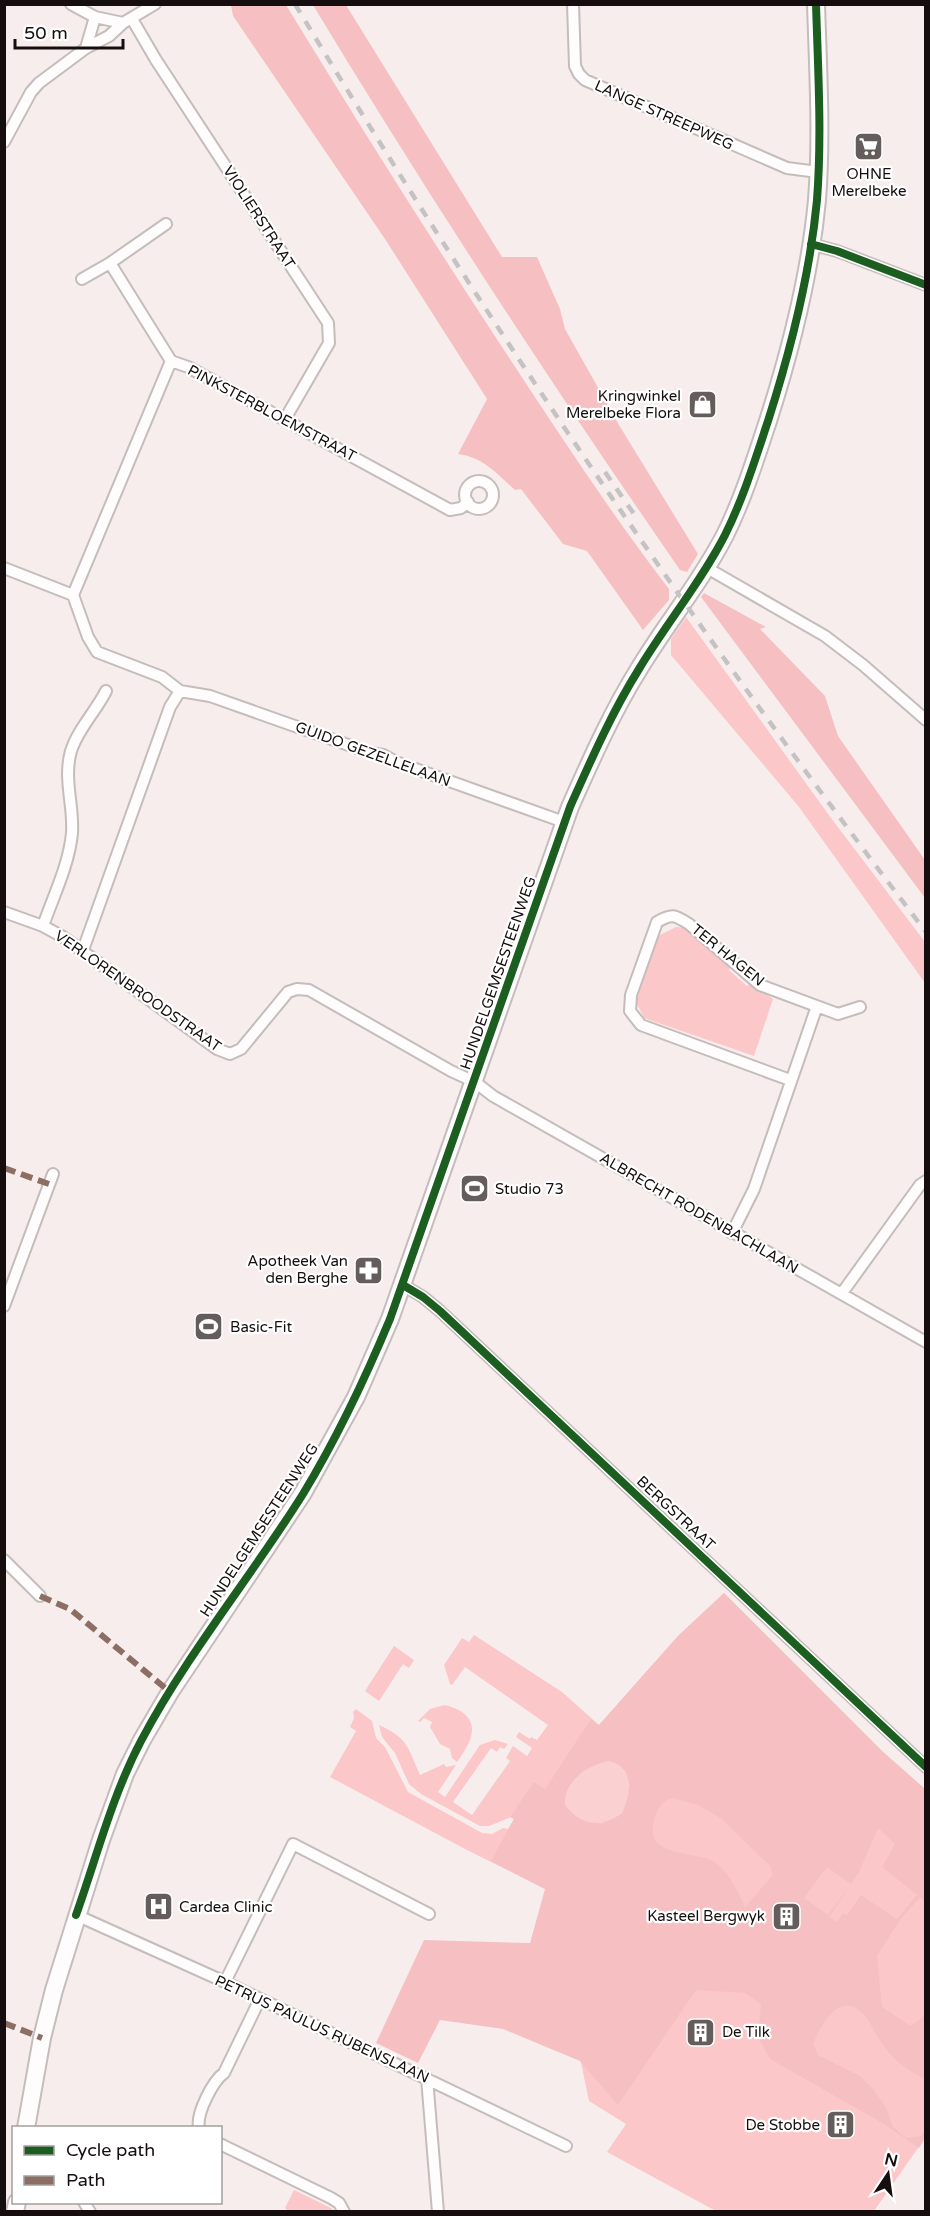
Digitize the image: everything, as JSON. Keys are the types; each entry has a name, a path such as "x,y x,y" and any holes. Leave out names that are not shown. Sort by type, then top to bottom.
{"main road":[{"name":"HUNDELGEMSESTEENWEG","path":"26,2126 42,2038 76,1915 114,1803 142,1740 210,1630 303,1493 370,1368 403,1285 564,822 596,749 620,702 657,641 706,568 741,500 789,349 803,296 811,244 818,172 816,4"}],"street":[{"path":"71,4 95,17 127,21"},
{"path":"5,140 31,92 39,83 86,48 110,36 127,21 155,4"},
{"name":"LANGE STREEPWEG","path":"573,4 575,66 585,80 787,168 818,172"},
{"path":"86,48 95,17"},
{"name":"VIOLIERSTRAAT","path":"127,21 156,60 328,323 329,343 285,419"},
{"path":"82,279 166,225"},
{"path":"811,244 837,251 926,285"},
{"path":"110,263 171,361"},
{"name":"PINKSTERBLOEMSTRAAT","path":"73,595 171,361 188,366 450,510 461,508 468,502"},
{"path":"4,568 73,595"},
{"path":"706,568 825,636 863,665 926,720"},
{"name":"GUIDO GEZELLELAAN","path":"73,595 88,637 97,652 162,677 180,691 210,696 371,753 383,755 396,762 564,822"},
{"path":"43,926 71,838 72,820 68,789 71,751 77,736 106,691"},
{"path":"83,950 171,707 180,691"},
{"name":"VERLORENBROODSTRAAT","path":"4,912 43,926 83,950 217,1049 231,1054 241,1049 288,992 297,989 309,990 451,1071 475,1082"},
{"name":"TER HAGEN","path":"790,1080 641,1025 630,1011 632,995 657,922 666,917 676,916 689,924 760,985 838,1014 860,1007"},
{"path":"732,1233 754,1189 817,1006"},
{"name":"ALBRECHT RODENBACHLAAN","path":"475,1082 494,1096 926,1342"},
{"path":"4,1306 53,1174"},
{"path":"842,1293 920,1185 926,1181"},
{"name":"BERGSTRAAT","path":"403,1285 440,1311 926,1767"},
{"path":"4,1560 40,1596"},
{"path":"225,1982 293,1844 429,1914"},
{"name":"PETRUS PAULUS RUBENSLAAN","path":"76,1915 225,1982 567,2146"},
{"path":"199,2126 200,2115 216,2079 224,2073 260,1999"},
{"path":"428,2079 438,2211"},
{"path":"222,2145 331,2198 339,2203 344,2211"}],"shaded area":[{"path":"231,5 286,5 366,135 564,441 669,589 669,600 643,630 587,551 563,544 521,489 515,490 482,462 458,454 487,399 385,239 233,16"},
{"path":"313,5 346,5 502,257 537,257 560,309 565,329 619,425 698,554 687,572 680,570 538,361 401,148"},
{"path":"704,593 766,627 760,629 825,696 838,736 925,860 925,898 701,597"},
{"path":"686,617 831,818 925,942 925,983 799,807 671,655 671,639"},
{"path":"676,927 686,928 731,966 729,970 747,986 751,983 773,999 754,1056 644,1018 636,1002 658,936"},
{"path":"724,1593 882,1751 925,1789 925,2138 874,2211 716,2211 607,2152 626,2124 589,2101 545,1889 330,1777 356,1731 350,1727 354,1718 353,1712 356,1709 372,1721 376,1738 385,1747 408,1792 482,1833 492,1834 503,1828 508,1829 514,1819 511,1817 489,1826 480,1826 421,1794 409,1784 395,1753 382,1737 379,1725 402,1739 420,1775 444,1764 446,1767 456,1765 438,1792 445,1797 480,1745 495,1740 508,1744 504,1749 500,1747 497,1752 491,1748 453,1802 472,1815 510,1761 506,1758 513,1746 527,1756 532,1748 516,1737 519,1732 530,1739 531,1737 537,1740 548,1725 465,1667 452,1685 450,1684 444,1665 462,1638 469,1642 474,1635 562,1692 599,1725 678,1636"},
{"path":"724,1593 882,1751 925,1789 925,1902 920,1897 900,1920 877,1956 882,2007 911,2026 925,2015 925,2079 895,2059 880,2041 865,2016 856,2008 840,2007 833,2012 813,2043 818,2055 860,2076 873,2089 886,2107 893,2127 906,2138 921,2136 925,2130 925,2138 919,2148 884,2124 770,2059 758,2037 761,2004 745,1993 696,1990 618,2105 580,2061 503,2029 440,2020 418,2063 376,2043 424,1940 530,1943 545,1889 491,1861 514,1819 510,1817 534,1782 545,1789 591,1719 599,1725 678,1636","holes":["601,1763 626,1771 630,1786 622,1813 602,1824 590,1822 567,1792 582,1771","672,1798 698,1805 722,1819 770,1866 773,1875 745,1907 730,1878 717,1864 708,1859 662,1847 655,1840 653,1829 656,1814 662,1804","878,1828 895,1844 882,1867 917,1895 897,1919 861,1895 847,1915 843,1913 837,1922 829,1917 859,1872","827,1867 851,1884 828,1915 804,1898"]},
{"path":"394,1646 414,1660 409,1668 403,1664 379,1701 365,1691"},
{"path":"445,1705 465,1715 472,1728 468,1744 457,1762 452,1758 450,1749 440,1744 430,1727 432,1722 424,1718 418,1721 430,1709"},
{"path":"608,1761 617,1764 627,1775 629,1790 625,1806 622,1813 607,1821 592,1823 585,1821 565,1805 565,1796 578,1776"},
{"path":"294,2190 334,2211 288,2211 285,2208"}],"railway":[{"path":"295,4 443,243 598,477 759,707 926,932"},
{"path":"605,472 634,514"}],"marked path":[{"path":"4,1168 49,1184"},
{"path":"40,1596 70,1609 170,1692"},
{"path":"4,2023 42,2038"}],"cycle path":[{"path":"76,1915 113,1805 141,1741 178,1677 303,1494 339,1430 360,1386 390,1319 570,807 602,736 629,685 716,552 743,493 768,421 792,339 810,256 817,200 819,151 816,4"},
{"path":"811,244 837,251 926,285"},
{"path":"403,1285 440,1311 926,1767"}],"place":[{"name":"OHNE Merelbeke","path":"869,147"},
{"name":"Kringwinkel Merelbeke Flora","path":"702,405"},
{"name":"Studio 73","path":"474,1189"},
{"name":"Apotheek Van den Berghe","path":"369,1270"},
{"name":"Basic-Fit","path":"209,1327"},
{"name":"Cardea Clinic","path":"158,1907"},
{"name":"Kasteel Bergwyk","path":"786,1916"},
{"name":"De Tilk","path":"701,2032"},
{"name":"De Stobbe","path":"841,2125"}]}
